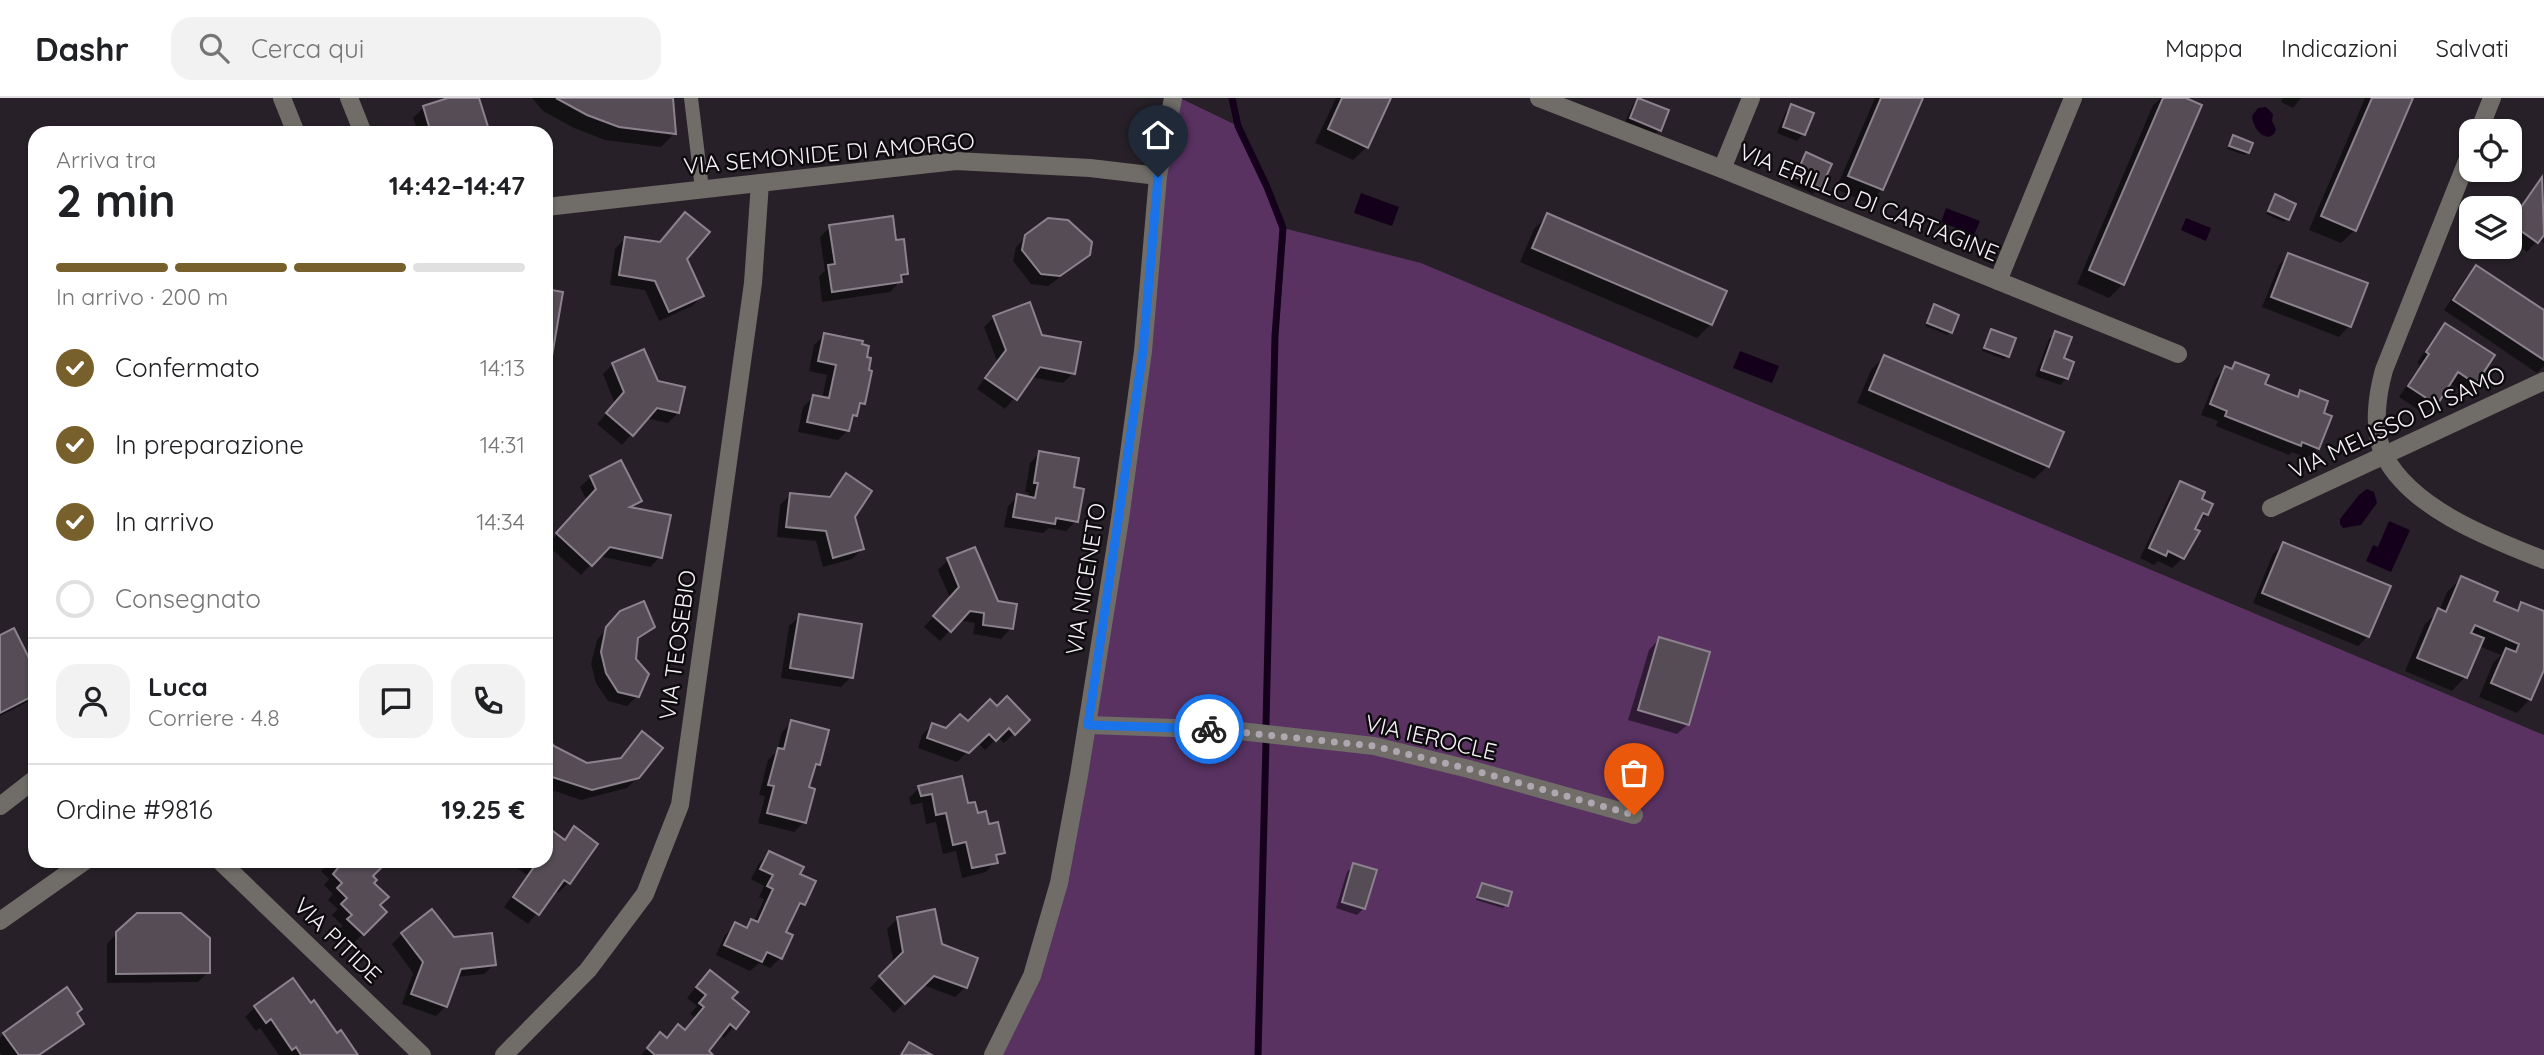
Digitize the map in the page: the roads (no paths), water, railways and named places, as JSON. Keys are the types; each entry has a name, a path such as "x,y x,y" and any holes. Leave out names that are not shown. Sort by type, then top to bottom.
{"street":[{"path":"282,98 293,126"},
{"path":"349,98 360,126"},
{"name":"VIA NICENETO","path":"993,1055 1032,976 1059,883 1088,725 1143,351 1158,177 1172,98"},
{"name":"VIA ERILLO DI CARTAGINE","path":"1539,98 1723,169 2178,354"},
{"path":"1723,169 1751,98"},
{"path":"1998,281 2073,98"},
{"path":"2484,119 2492,98"},
{"name":"VIA SEMONIDE DI AMORGO","path":"553,206 956,161 1090,168 1158,177"},
{"path":"2459,181 2384,370 2377,403 2384,454 2412,489 2436,509 2475,531 2544,560"},
{"name":"VIA TEOSEBIO","path":"504,1055 588,971 645,894 680,805 753,283 760,183"},
{"name":"VIA MELISSO DI SAMO","path":"2271,508 2544,381"},
{"name":"VIA IEROCLE","path":"1088,725 1231,730 1374,746 1469,769 1634,815"},
{"path":"0,806 28,784"},
{"path":"0,921 75,868"},
{"name":"VIA PITIDE","path":"227,868 422,1055"}],"lane":[{"path":"691,98 702,189"}],"waterway":[{"path":"1232,98 1238,126 1283,228 1275,336 1266,725"},
{"path":"1258,1055 1266,742"}]}
